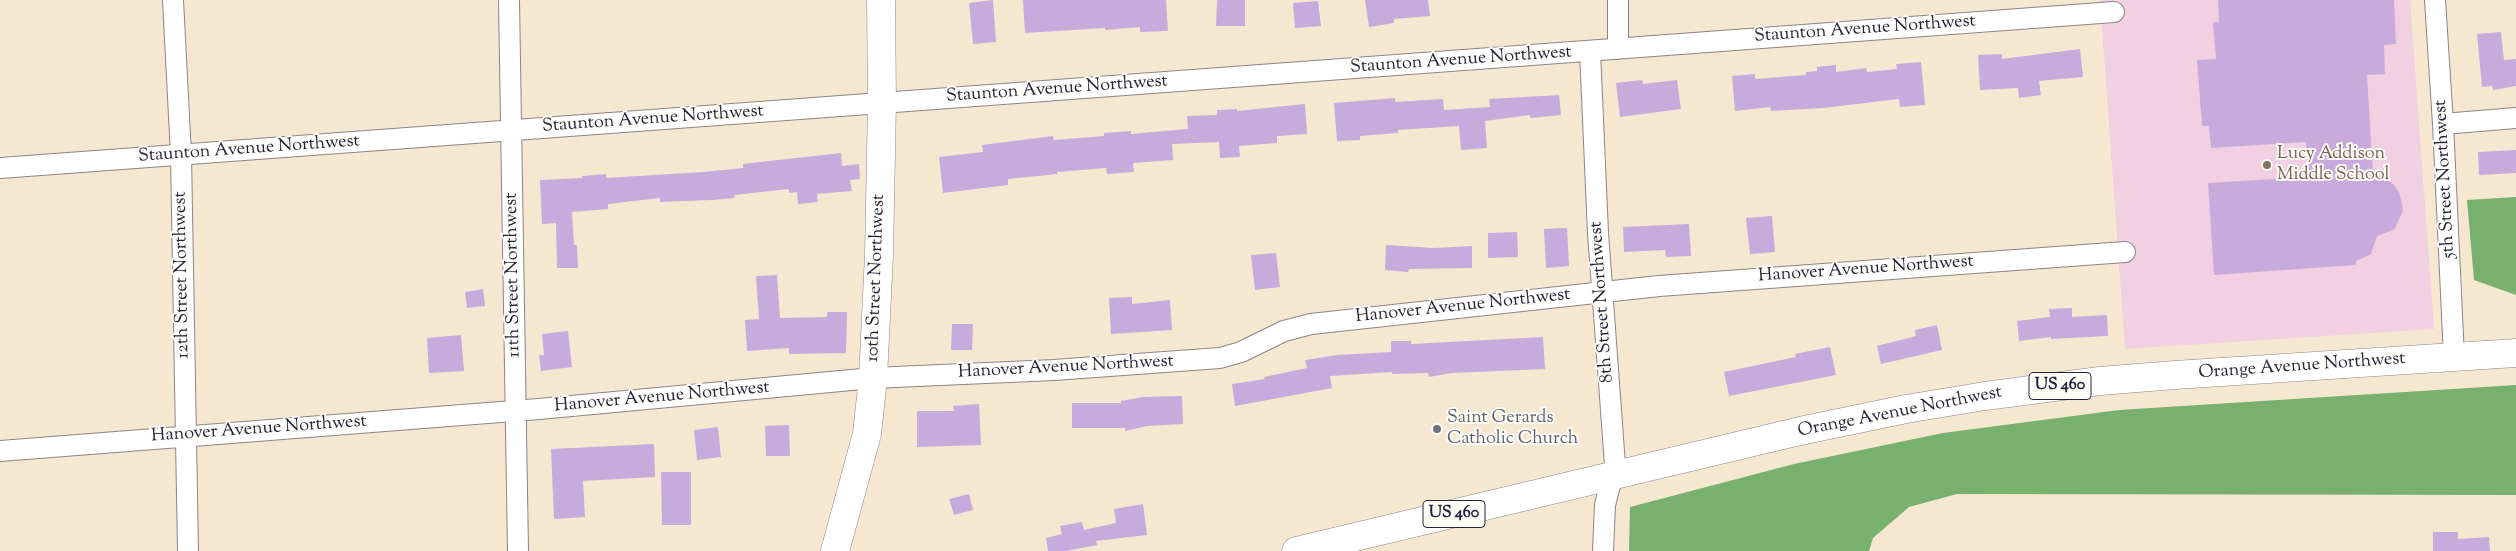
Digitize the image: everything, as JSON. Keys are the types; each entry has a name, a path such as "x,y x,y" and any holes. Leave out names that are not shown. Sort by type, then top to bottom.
{"main road":[{"name":"10th Street Northwest","path":"836,551 866,434 873,378 879,255 882,102 881,0"},
{"name":"Orange Avenue Northwest","path":"1296,551 1800,431 1906,409 1985,396 2100,381 2516,353"}],"street":[{"name":"12th Street Northwest","path":"173,0 181,155 188,551"},
{"name":"11th Street Northwest","path":"509,0 518,551"},
{"path":"1618,0 1618,49"},
{"name":"5th Street Northwest","path":"2435,0 2454,357"},
{"name":"Staunton Avenue Northwest","path":"0,168 2114,12"},
{"name":"8th Street Northwest","path":"1590,51 1602,292 1615,465 1605,505 1603,551"},
{"path":"2443,124 2516,118"},
{"name":"Hanover Avenue Northwest","path":"0,450 516,411 873,378 1054,370 1220,358 1241,352 1284,331 1311,324 1602,292 2125,252"}],"shaded area":[{"name":"Lucy Addison Middle School","path":"2100,0 2410,0 2434,329 2125,349"}],"green space":[{"path":"2516,197 2516,295 2474,280 2467,200"},
{"path":"2516,385 2516,495 1957,494 1909,507 1873,538 1869,551 1629,551 1630,507 1794,464 1943,433 2119,410"}],"building":[{"path":"993,0 996,42 973,44 969,3"},
{"path":"1023,0 1166,0 1168,31 1140,32 1140,27 1025,33"},
{"path":"1217,0 1245,0 1245,26 1216,26"},
{"path":"1365,0 1428,0 1430,16 1394,19 1394,23 1369,27"},
{"name":"Lucy Addison Middle School","path":"2218,0 2394,0 2396,44 2384,45 2385,74 2367,75 2373,175 2384,177 2394,185 2399,192 2403,210 2395,229 2377,236 2371,254 2356,261 2356,265 2214,275 2208,183 2308,177 2306,142 2211,148 2209,126 2202,126 2197,60 2216,59 2213,22 2219,22"},
{"path":"1318,1 1321,26 1295,28 1293,3"},
{"path":"2501,32 2504,60 2516,59 2516,86 2493,90 2492,86 2482,87 2477,34"},
{"path":"2080,49 2083,77 2039,81 2041,95 2019,98 2018,88 1980,90 1978,55 2002,54 2002,59"},
{"path":"1921,62 1925,105 1900,107 1899,99 1823,108 1771,111 1770,107 1735,111 1732,76 1755,74 1755,79 1806,75 1806,72 1817,71 1817,67 1836,65 1836,72 1866,68 1867,72 1897,69 1896,64"},
{"path":"1642,80 1643,84 1677,80 1681,109 1620,117 1616,83"},
{"path":"1559,95 1561,115 1530,118 1530,115 1485,121 1487,148 1461,150 1459,126 1398,130 1398,133 1360,136 1360,140 1337,141 1334,103 1395,98 1395,102 1443,99 1444,110 1490,107 1489,99"},
{"path":"1305,104 1307,134 1277,136 1277,143 1239,146 1240,157 1220,158 1219,142 1172,144 1173,160 1133,163 1134,172 1107,174 1106,168 1057,172 1057,174 1008,179 1008,185 943,193 939,157 983,152 982,145 1053,136 1054,140 1104,136 1104,133 1131,131 1131,134 1188,129 1187,116 1217,115 1217,110 1237,109 1237,111"},
{"path":"2516,150 2516,173 2479,175 2478,152"},
{"path":"841,153 842,166 859,164 860,179 850,180 852,191 817,194 818,202 798,204 797,192 789,193 789,189 734,195 735,198 712,200 660,202 660,198 608,204 608,209 572,212 574,245 577,245 578,268 557,268 556,223 542,224 540,180 582,178 582,176 606,174 606,178 703,172 743,168 743,164"},
{"path":"1772,216 1775,252 1750,254 1746,218"},
{"path":"1689,224 1691,256 1666,257 1665,250 1624,252 1623,227"},
{"path":"1567,228 1569,266 1546,268 1544,229"},
{"path":"1517,232 1518,257 1488,258 1488,233"},
{"path":"1386,245 1434,248 1472,246 1472,268 1409,269 1408,272 1385,270"},
{"path":"1276,253 1280,287 1255,290 1251,255"},
{"path":"777,275 780,318 827,317 827,312 847,312 846,353 789,354 789,348 747,351 745,320 759,319 756,276"},
{"path":"483,289 485,306 467,308 465,292"},
{"path":"1132,297 1132,304 1170,300 1172,330 1111,334 1109,298"},
{"path":"2072,308 2072,317 2107,315 2108,336 2051,339 2051,337 2019,341 2017,321 2050,317 2049,309"},
{"path":"952,324 973,324 972,350 951,350"},
{"path":"1937,325 1942,350 1881,364 1877,346 1916,336 1915,330"},
{"path":"568,331 572,367 541,371 539,355 544,355 542,334"},
{"path":"461,335 464,371 429,373 427,338"},
{"path":"1543,337 1545,369 1451,373 1429,377 1428,373 1392,374 1392,372 1330,376 1332,388 1235,406 1232,384 1265,379 1264,377 1307,368 1305,360 1337,355 1391,352 1391,341 1411,341 1411,344"},
{"path":"1830,347 1836,375 1729,396 1724,372 1796,357 1795,354"},
{"path":"1182,396 1183,424 1147,426 1125,431 1125,428 1072,428 1072,403 1121,403 1121,401 1143,397"},
{"path":"979,404 981,445 917,447 917,411 954,411 953,406"},
{"path":"789,425 790,456 766,456 765,426"},
{"path":"718,427 721,457 697,460 694,430"},
{"path":"654,444 655,477 583,481 585,517 554,519 551,449"},
{"path":"661,472 691,472 691,525 662,525"},
{"path":"969,494 973,510 954,515 949,499"},
{"path":"1143,504 1147,535 1096,541 1097,545 1066,551 1048,551 1046,538 1062,534 1060,526 1082,522 1084,530 1116,523 1114,509"},
{"path":"2433,532 2458,532 2458,539 2489,537 2490,551 2433,551"}],"place":[{"name":"Lucy Addison Middle School","path":"2267,165"},
{"name":"Saint Gerards Catholic Church","path":"1437,429"}]}
